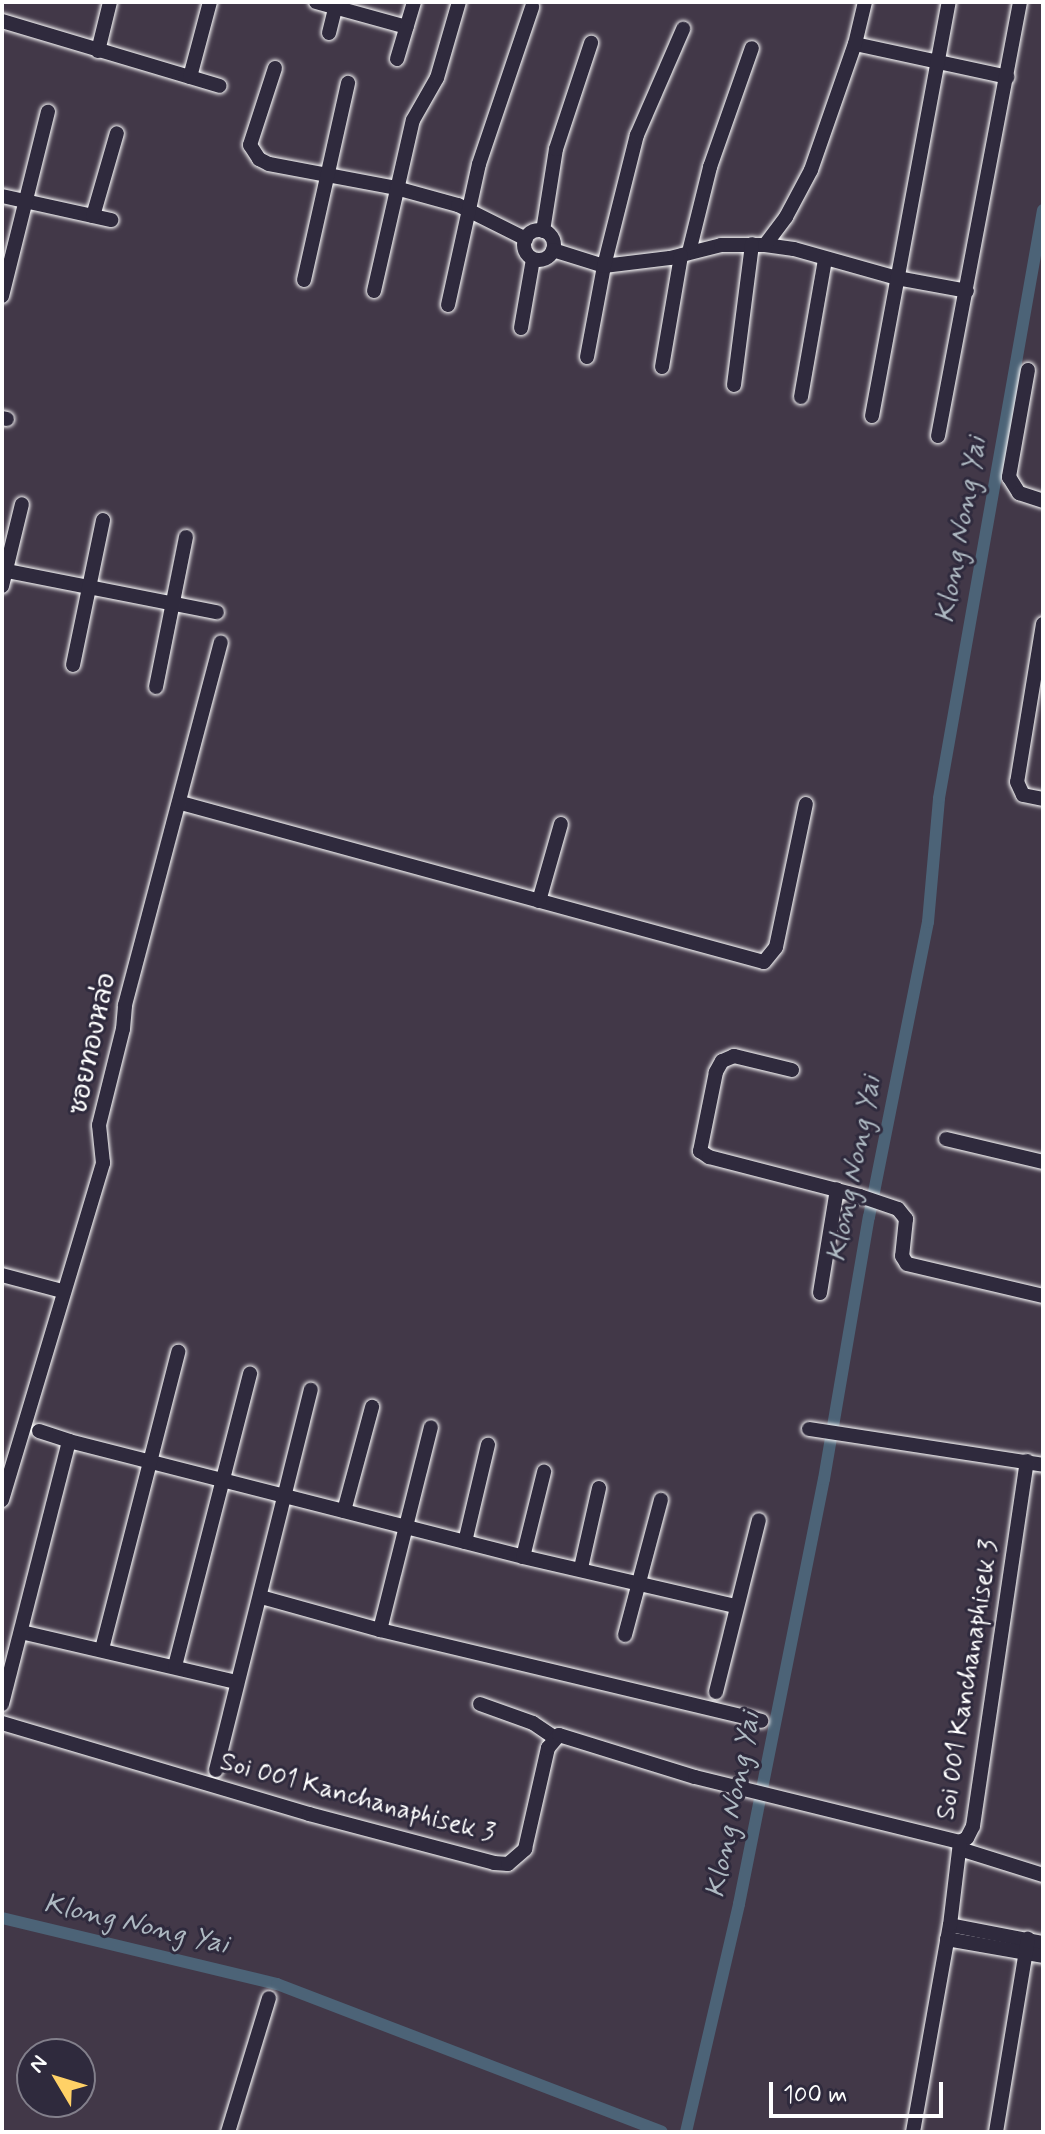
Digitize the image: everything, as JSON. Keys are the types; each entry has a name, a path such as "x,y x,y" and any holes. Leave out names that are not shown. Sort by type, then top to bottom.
{"street":[{"path":"98,51 110,2"},
{"path":"190,77 210,2"},
{"path":"316,2 336,4 407,27"},
{"path":"397,59 414,2"},
{"path":"374,291 413,120 437,78 459,2"},
{"path":"734,385 758,245 786,217 811,170 855,44 865,2"},
{"path":"872,416 949,2"},
{"path":"938,436 1020,2"},
{"path":"329,33 336,4"},
{"path":"448,305 479,164 532,7"},
{"path":"2,21 220,86"},
{"path":"587,357 604,266 637,135 683,29"},
{"path":"543,231 556,149 591,43"},
{"path":"855,44 1007,77"},
{"path":"662,367 685,254 710,167 752,48"},
{"path":"275,68 251,148 269,164 396,188 468,210 526,239"},
{"path":"304,280 348,83"},
{"path":"2,296 48,112"},
{"path":"93,216 117,133"},
{"path":"2,196 111,220"},
{"path":"521,328 533,259 524,248 526,239 533,232 543,231 553,240 553,250 547,258 533,259"},
{"path":"553,250 604,266 685,254 721,245 758,245 967,291"},
{"path":"801,397 825,259"},
{"path":"1028,370 1009,477 1019,493 1043,501"},
{"path":"22,504 3,576 90,587 217,612"},
{"path":"73,665 103,520"},
{"path":"156,687 186,537"},
{"path":"1043,624 1017,782 1023,795 1043,799"},
{"name":"ซอยทองหล่อ","path":"2,1500 7,1464 103,1163 99,1125 106,1092 146,920 181,803 221,642"},
{"path":"181,803 764,962 776,947 806,804"},
{"path":"539,901 561,824"},
{"path":"792,1070 734,1056 724,1058 716,1072 699,1149 709,1157 881,1202 906,1216 902,1256 907,1264 1043,1296"},
{"path":"946,1139 1043,1162"},
{"path":"820,1293 837,1189"},
{"path":"2,1275 62,1291"},
{"path":"102,1649 178,1352"},
{"path":"175,1666 250,1373"},
{"path":"216,1770 311,1390"},
{"path":"344,1511 372,1407"},
{"path":"380,1630 431,1427"},
{"path":"815,1430 1043,1465"},
{"path":"39,1431 523,1557 736,1606"},
{"path":"2,1704 69,1441"},
{"path":"465,1542 488,1445"},
{"name":"Soi 001 Kanchanaphisek 3","path":"2,1723 309,1814 508,1864 525,1849 548,1748 555,1738 565,1736 748,1790 960,1846 973,1826 1027,1461"},
{"path":"523,1557 544,1472"},
{"path":"581,1568 599,1488"},
{"path":"625,1635 661,1500"},
{"path":"716,1692 759,1520"},
{"path":"261,1597 380,1630 761,1721"},
{"path":"21,1632 236,1682"},
{"path":"480,1704 533,1723 555,1738"},
{"path":"913,2132 960,1846 1043,1875"},
{"path":"948,1932 1026,1946 1043,1943"},
{"path":"1026,1946 1043,1956"},
{"path":"996,2132 1026,1946"},
{"path":"228,2132 269,1998"}],"waterway":[{"name":"Klong Nong Yai","path":"686,2132 739,1904 824,1479 869,1217 928,922 939,798 1043,210"},
{"name":"Klong Nong Yai","path":"2,1918 277,1984 662,2132"}]}
